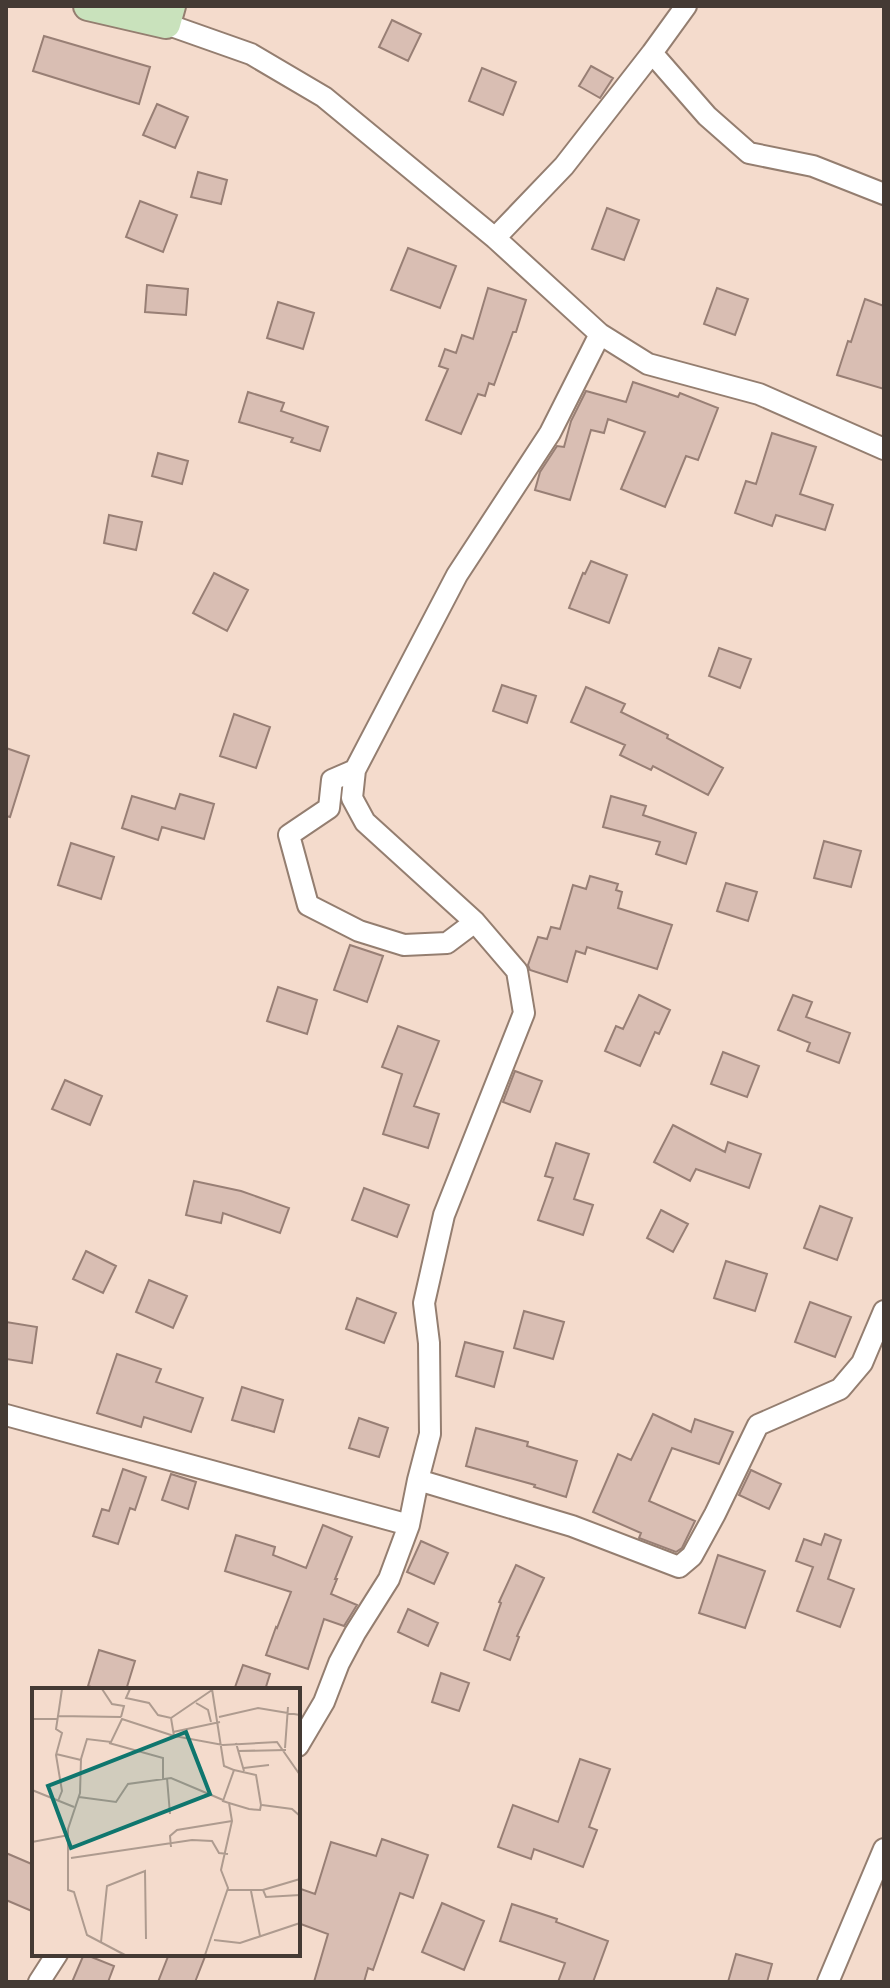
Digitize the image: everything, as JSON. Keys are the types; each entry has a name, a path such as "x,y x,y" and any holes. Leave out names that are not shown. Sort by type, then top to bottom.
{"street":[{"path":"88,6 169,15 251,54 324,97 495,238 600,334 648,364 759,394 884,449"},
{"path":"495,238 564,166 686,6"},
{"path":"652,53 707,116 749,153 813,166 884,194"},
{"path":"300,1743 324,1702 344,1653 389,1579 409,1525 430,1434 429,1343 424,1303 444,1215 524,1013 517,971 475,922 365,822 352,798 355,770 457,575 550,433 600,334"},
{"path":"355,770 332,780 329,808 289,835 308,905 359,931 404,945 447,943 475,922"},
{"path":"418,1480 572,1526 679,1567 692,1556 758,1425 840,1389 862,1363 884,1311"},
{"path":"6,1415 409,1525"},
{"path":"828,1982 884,1849"},
{"path":"39,1982 56,1956"}],"building":[{"path":"392,20 421,34 408,61 379,47"},
{"path":"44,36 150,67 139,104 33,71"},
{"path":"591,66 613,78 600,98 579,86"},
{"path":"482,68 516,82 503,115 469,101"},
{"path":"157,104 188,117 175,148 143,135"},
{"path":"198,172 227,180 221,204 191,197"},
{"path":"140,201 177,215 163,252 126,237"},
{"path":"607,208 639,220 624,260 592,249"},
{"path":"408,248 456,266 440,308 391,290"},
{"path":"147,285 188,289 186,315 145,312"},
{"path":"488,288 526,300 494,385 489,383 485,396 478,394 461,434 426,420 448,369 439,366 445,349 456,353 462,335 473,339"},
{"path":"717,288 748,299 735,335 704,324"},
{"path":"865,299 884,306 884,389 837,375"},
{"path":"278,302 314,313 303,349 267,338"},
{"path":"633,382 678,397 680,393 718,408 698,460 686,456 665,507 621,489 645,432 608,419 604,433 591,430 570,500 535,490 540,472 557,446 564,447 571,421 586,391 626,402"},
{"path":"248,392 284,403 281,411 328,427 320,451 291,442 293,438 239,422"},
{"path":"772,433 816,447 800,494 833,505 825,530 776,515 772,526 735,513 746,481 756,484"},
{"path":"158,453 188,461 182,484 152,476"},
{"path":"109,515 142,522 136,550 104,543"},
{"path":"591,561 627,575 609,623 569,608"},
{"path":"214,573 248,590 227,631 193,613"},
{"path":"719,648 751,659 740,688 709,676"},
{"path":"502,685 536,696 527,723 493,711"},
{"path":"586,687 625,704 621,712 668,735 667,738 723,768 708,795 653,766 651,770 620,755 625,745 571,722"},
{"path":"234,714 270,727 256,768 220,756"},
{"path":"6,748 29,756 10,817 6,816"},
{"path":"180,794 214,804 204,839 162,827 158,840 122,828 132,796 175,809"},
{"path":"611,796 646,806 643,815 696,833 686,864 656,854 660,842 603,827"},
{"path":"824,841 861,851 851,887 814,878"},
{"path":"71,843 114,857 101,899 58,885"},
{"path":"590,876 618,884 616,890 622,892 618,908 672,925 657,969 587,947 585,954 576,951 567,982 530,970 528,965 538,937 547,939 551,927 560,929 573,885 586,889"},
{"path":"726,883 757,892 748,921 717,911"},
{"path":"350,945 383,956 367,1002 334,990"},
{"path":"278,987 317,1000 307,1034 267,1021"},
{"path":"639,995 670,1010 659,1034 655,1032 640,1066 605,1051 616,1026 623,1029"},
{"path":"793,995 812,1002 806,1017 850,1033 839,1063 807,1051 810,1043 778,1030"},
{"path":"398,1026 439,1041 414,1106 439,1114 428,1148 383,1134 402,1074 382,1067"},
{"path":"723,1052 759,1066 747,1097 711,1084"},
{"path":"515,1071 542,1081 530,1112 503,1102"},
{"path":"65,1080 102,1096 90,1125 52,1109"},
{"path":"673,1125 725,1152 728,1142 761,1154 749,1188 696,1169 690,1181 654,1162"},
{"path":"556,1143 589,1154 574,1199 593,1205 583,1235 538,1220 553,1178 545,1176"},
{"path":"194,1181 241,1191 289,1208 280,1233 223,1213 221,1223 186,1215"},
{"path":"364,1188 409,1205 397,1237 352,1220"},
{"path":"820,1206 852,1218 837,1260 804,1248"},
{"path":"661,1210 688,1224 673,1252 647,1238"},
{"path":"86,1251 116,1266 103,1293 73,1279"},
{"path":"726,1261 767,1274 755,1311 714,1298"},
{"path":"149,1280 187,1296 173,1328 136,1312"},
{"path":"357,1298 396,1313 384,1343 346,1329"},
{"path":"810,1302 851,1317 835,1357 795,1342"},
{"path":"524,1311 564,1322 553,1359 514,1348"},
{"path":"6,1322 37,1327 32,1363 6,1359"},
{"path":"465,1342 503,1352 494,1387 456,1376"},
{"path":"117,1354 161,1369 156,1382 203,1398 191,1432 144,1417 141,1427 97,1413"},
{"path":"242,1387 283,1400 274,1432 232,1420"},
{"path":"653,1414 691,1432 695,1419 733,1432 719,1464 672,1448 649,1501 695,1521 682,1548 676,1552 639,1538 641,1533 593,1512 618,1454 631,1460"},
{"path":"359,1418 388,1428 379,1457 349,1448"},
{"path":"476,1428 528,1442 527,1446 577,1461 566,1497 466,1466"},
{"path":"123,1469 146,1477 135,1510 130,1508 118,1544 93,1536 102,1509 109,1511"},
{"path":"751,1470 781,1484 769,1509 739,1495"},
{"path":"171,1474 196,1482 188,1509 162,1500"},
{"path":"323,1525 352,1537 331,1594 357,1605 344,1626 324,1619 308,1669 266,1655 291,1592 225,1571 236,1535 275,1547 273,1555 306,1568"},
{"path":"825,1534 841,1540 828,1579 854,1589 840,1627 797,1611 813,1567 796,1561 804,1539 821,1545"},
{"path":"421,1541 448,1553 434,1584 407,1572"},
{"path":"718,1555 765,1571 745,1628 699,1613"},
{"path":"516,1565 544,1578 517,1636 510,1660 484,1650 499,1602"},
{"path":"408,1609 438,1623 428,1646 398,1632"},
{"path":"99,1650 135,1661 127,1688 88,1686"},
{"path":"243,1665 270,1674 266,1688 235,1688"},
{"path":"441,1673 469,1683 459,1711 432,1702"},
{"path":"580,1759 610,1769 589,1827 597,1830 583,1867 534,1849 531,1859 498,1847 513,1805 558,1822"},
{"path":"382,1839 428,1855 413,1898 400,1893 373,1970 368,1968 364,1982 314,1982 328,1934 300,1924 301,1889 315,1894 331,1842 376,1856"},
{"path":"6,1853 32,1864 32,1911 6,1900"},
{"path":"442,1903 484,1921 464,1970 422,1952"},
{"path":"512,1904 608,1941 593,1982 558,1982 565,1963 500,1941"},
{"path":"736,1954 772,1964 767,1982 728,1982"},
{"path":"83,1956 114,1966 108,1982 72,1982"},
{"path":"168,1956 205,1956 195,1982 158,1982"}]}
